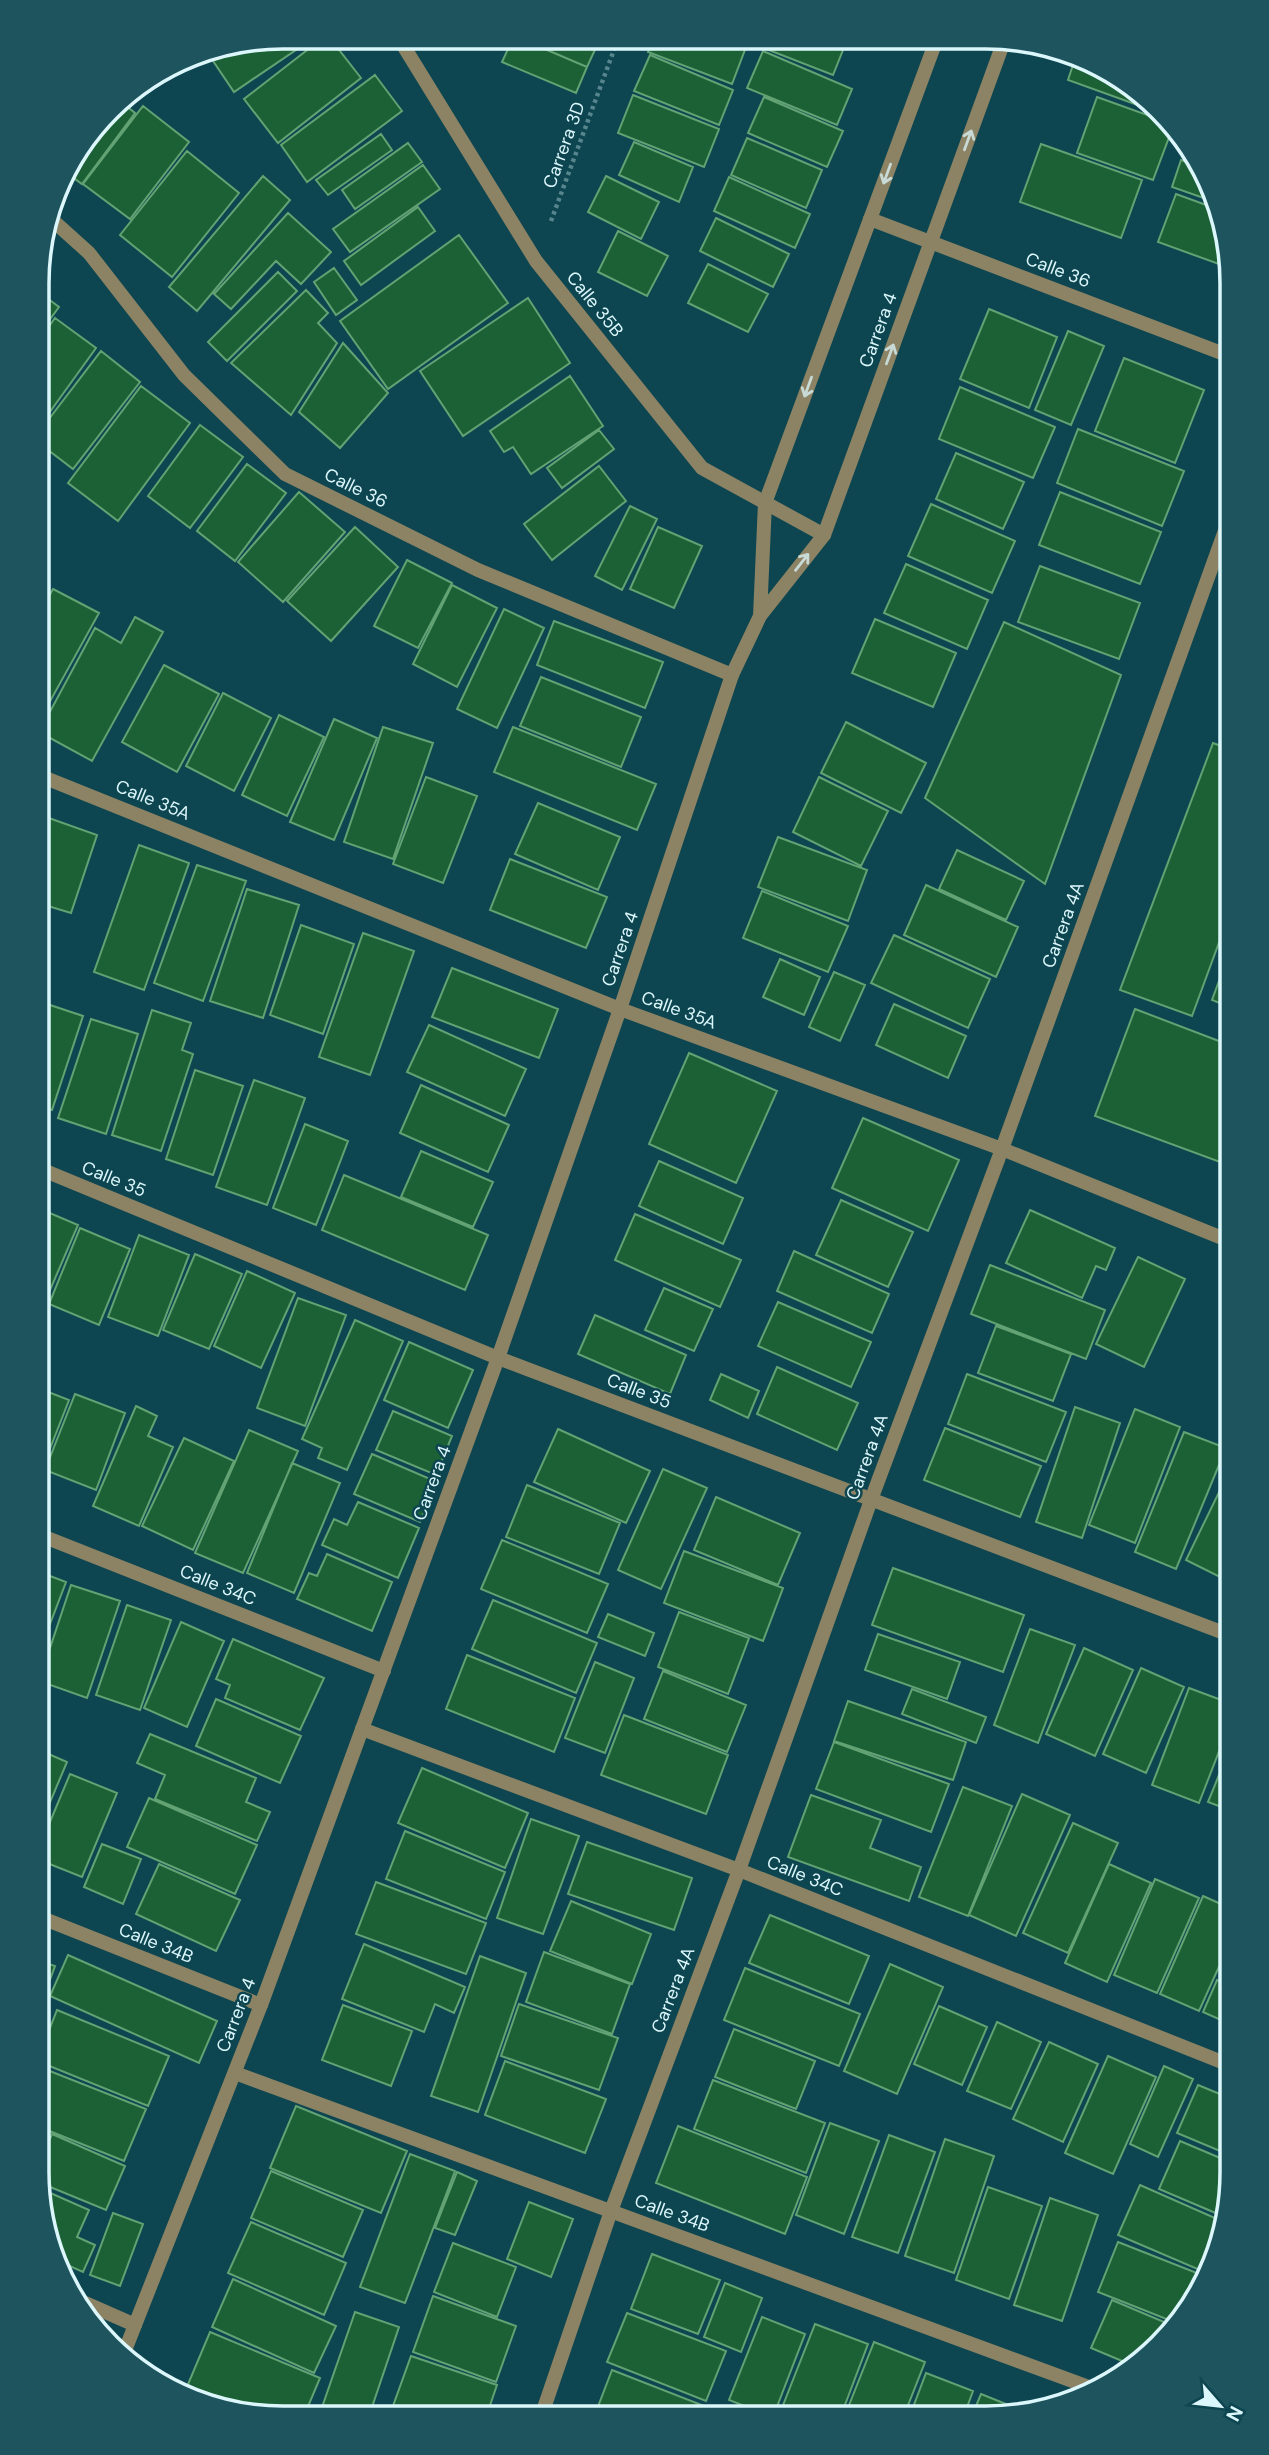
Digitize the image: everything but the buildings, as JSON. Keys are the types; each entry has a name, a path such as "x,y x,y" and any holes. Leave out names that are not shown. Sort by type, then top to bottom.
{"street":[{"name":"Carrera 4","path":"760,616 765,503 933,49"},
{"name":"Calle 35B","path":"406,50 536,261 702,468 824,535"},
{"name":"Carrera 4","path":"127,2346 261,2005 498,1358 620,1009 732,675 760,616 824,535 1001,50"},
{"name":"Calle 36","path":"870,219 1220,352"},
{"name":"Calle 36","path":"57,223 89,253 184,374 285,474 478,569 732,675"},
{"name":"Carrera 4A","path":"545,2406 611,2211 739,1870 871,1500 1002,1149 1220,545"},
{"name":"Calle 35A","path":"49,779 620,1009 1002,1149 1219,1236"},
{"name":"Calle 35","path":"49,1173 498,1358 1219,1631"},
{"name":"Calle 34C","path":"49,1539 384,1671"},
{"name":"Calle 34C","path":"362,1730 739,1870 1219,2061"},
{"name":"Calle 34B","path":"49,1921 261,2005"},
{"name":"Calle 34B","path":"235,2073 1083,2385"},
{"path":"91,2306 135,2325"}],"path":[{"name":"Carrera 3D","path":"536,261 614,50"}]}
